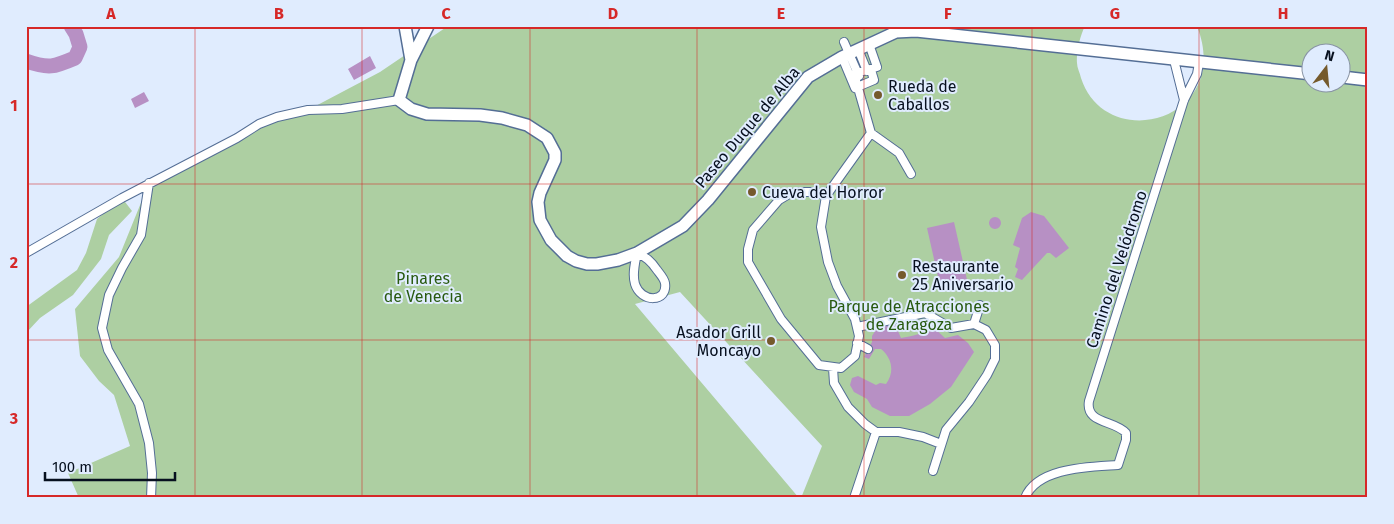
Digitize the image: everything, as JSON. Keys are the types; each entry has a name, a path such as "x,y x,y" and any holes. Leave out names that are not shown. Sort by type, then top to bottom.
{"street":[{"path":"405,26 411,60"},
{"path":"26,253 80,221 237,138 259,124 277,117 308,110 342,109 399,100 411,60 428,26"},
{"name":"Paseo Duque de Alba","path":"399,100 411,109 427,114 492,116 514,121 547,138 555,153 552,168 540,193 538,202 540,220 551,240 566,256 587,264 608,263 637,253 683,226 708,200 808,77 849,53 896,32 910,31 1302,73"},
{"path":"826,196 815,192 802,192 789,194 778,200 753,230 748,249 748,262 781,319 819,365 841,368 855,356 858,336 857,327 855,319 837,286 828,262 821,227 826,196 870,133 866,83 862,72 844,42"},
{"path":"862,72 877,67 869,44"},
{"path":"849,53 862,72 866,83"},
{"path":"1174,60 1184,100"},
{"name":"Camino del Velódromo","path":"1025,498 1028,488 1050,476 1075,468 1118,465 1126,440 1126,432 1097,419 1090,411 1088,403 1184,100 1197,74 1199,63"},
{"path":"1352,78 1368,80"},
{"path":"870,133 899,153 911,174"},
{"path":"149,183 141,235 109,295 102,328 108,350 139,404 149,443 152,473 151,498"},
{"path":"651,261 653,244"},
{"path":"637,253 651,261 665,284 663,292 651,299 644,297 635,284 634,276 637,253"},
{"path":"974,324 980,305"},
{"path":"857,327 925,313 951,328 974,324 986,330 995,345 995,360 980,387 946,430 933,470"},
{"path":"857,343 868,349"},
{"path":"833,368 834,383 848,407 876,432 899,432 922,437 941,444"},
{"path":"854,498 876,432"}],"green space":[{"name":"Pinares de Venecia","path":"448,26 1085,26 1077,54 1077,65 1081,78 1095,102 1115,116 1138,120 1162,116 1183,105 1198,85 1204,59 1197,26 1368,26 1368,498 801,498 822,446 680,292 635,304 799,498 79,498 68,473 130,446 114,395 99,381 80,356 75,309 119,257 149,183 259,124 308,110 380,72"},
{"path":"122,198 132,211 109,235 101,259 73,295 40,318 26,333 26,307 77,270 86,253 97,219"}],"shaded area":[{"path":"370,56 376,68 354,80 348,69"},
{"path":"144,92 149,101 135,108 131,99"},
{"path":"1031,212 1044,216 1069,248 1056,258 1047,253 1022,280 1015,277 1018,269 1015,267 1020,248 1013,245 1022,218"},
{"path":"995,217 1001,223 995,229 989,223"},
{"path":"954,222 968,284 941,290 927,228"},
{"path":"895,324 901,338 922,333 932,326 945,338 958,335 968,343 974,352 951,387 930,404 909,416 890,416 872,407 867,399 854,392 850,385 852,378 858,376 876,385 880,383 886,384 891,375 891,365 885,353 881,349 875,349 869,359 864,357 877,328"}],"waterway":[{"path":"26,61 51,66 75,58 80,47 71,26"}],"place":[{"name":"Rueda de Caballos","path":"878,95"},
{"name":"Cueva del Horror","path":"752,192"},
{"name":"Restaurante 25 Aniversario","path":"902,275"},
{"name":"Asador Grill Moncayo","path":"771,341"}],"park label":[{"name":"Parque de Atracciones de Zaragoza","path":"909,315"}]}
